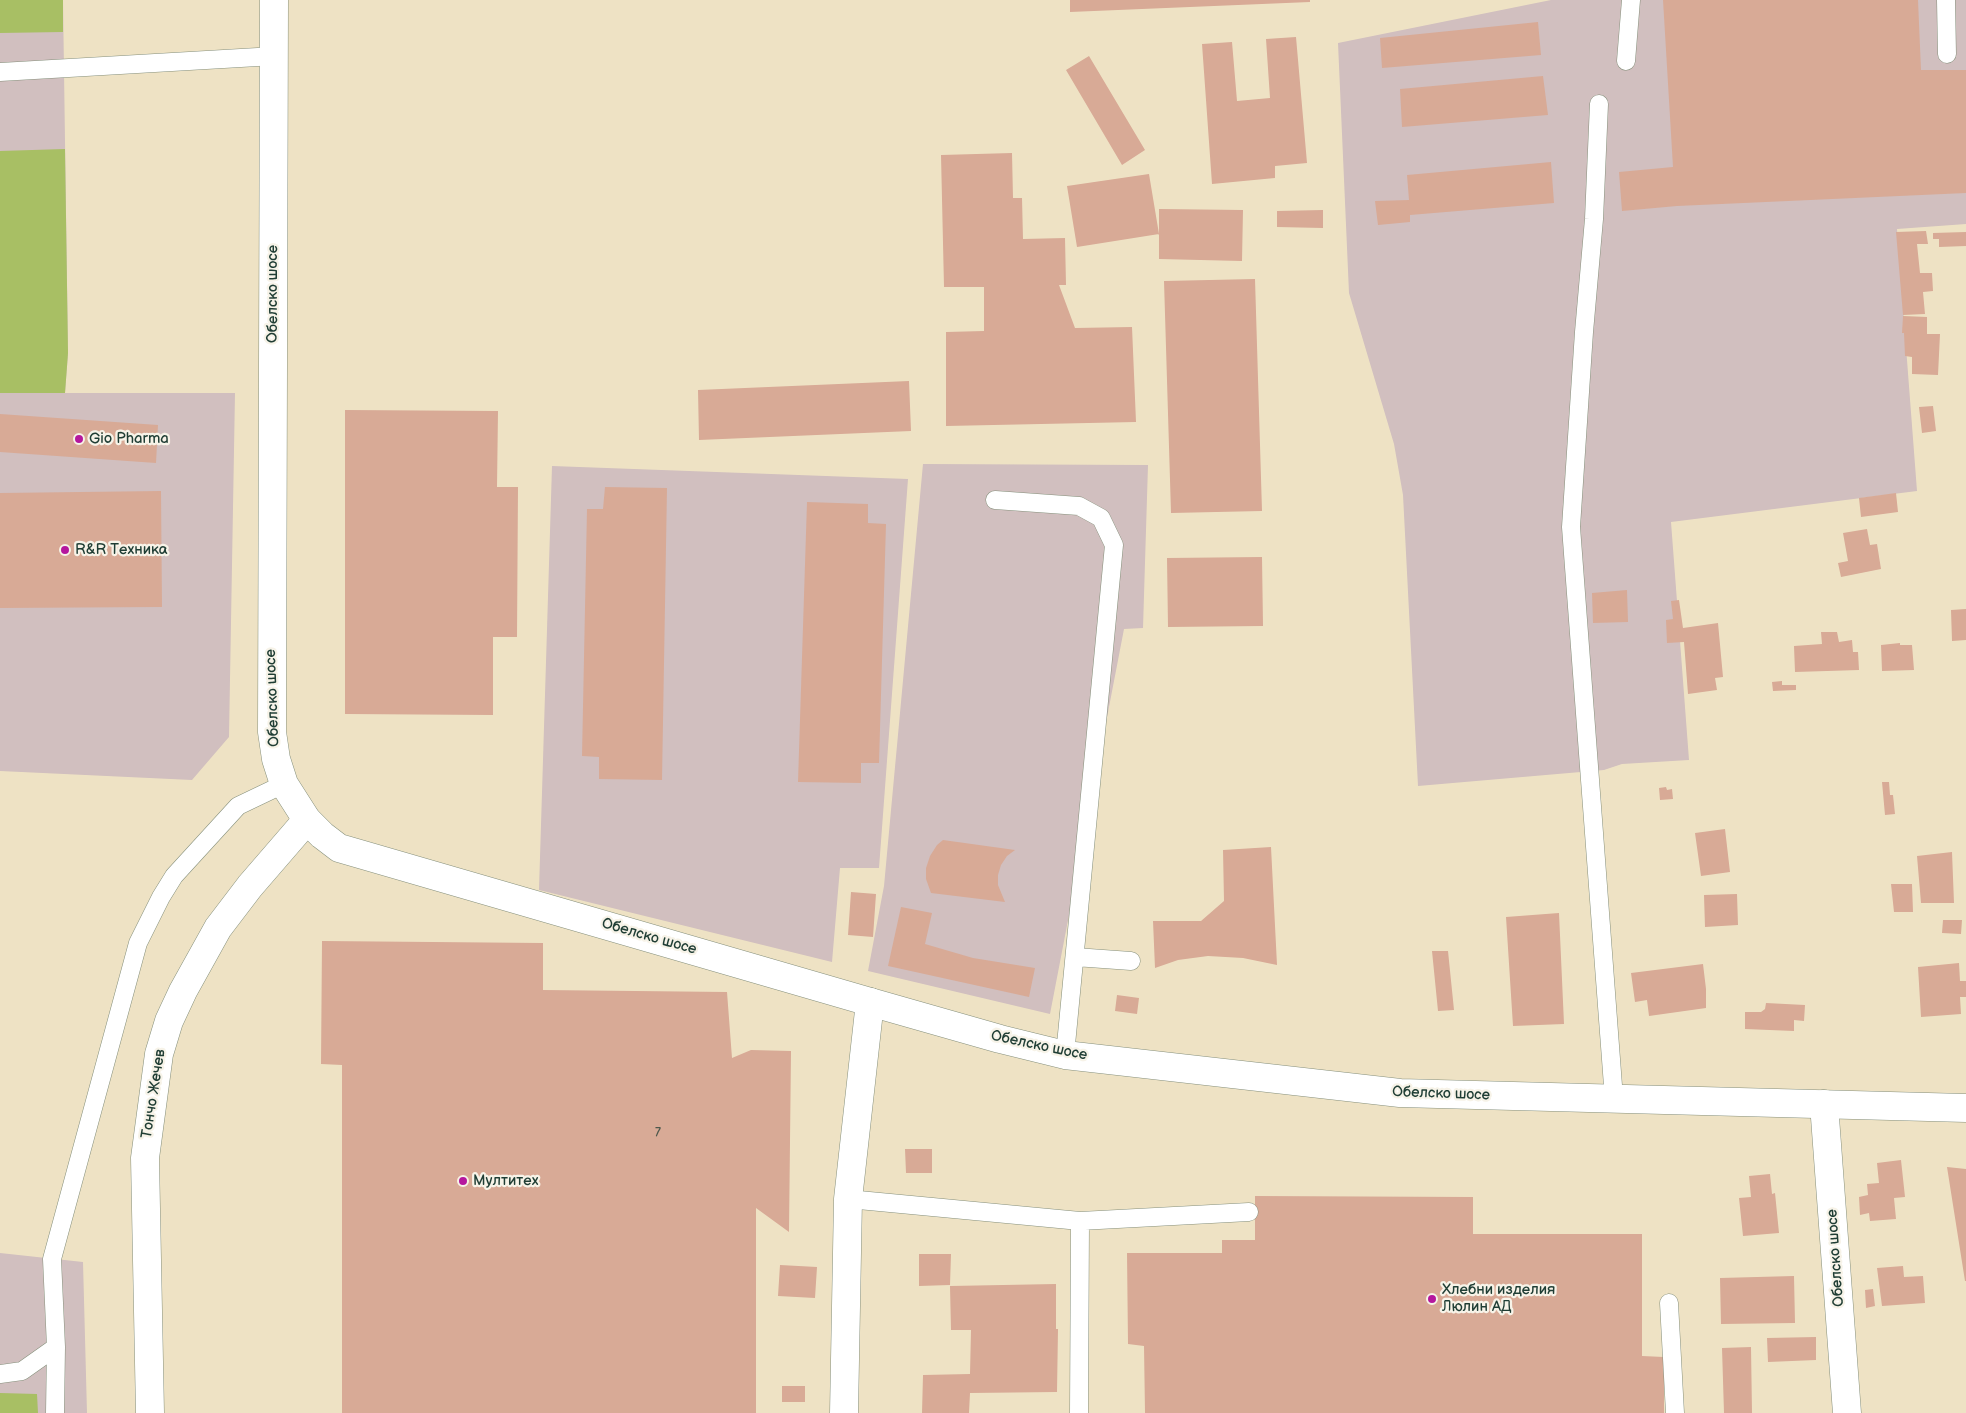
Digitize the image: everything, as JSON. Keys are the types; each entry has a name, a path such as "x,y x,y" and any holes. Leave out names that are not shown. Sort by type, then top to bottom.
{"street":[{"name":"Обелско шосе","path":"274,0 272,724 276,759 284,784 308,820 322,835 339,848 870,1002 1000,1039 1065,1055 1400,1093 1966,1108"},
{"name":"Тончо Жечев","path":"150,1413 144,1158 159,1054 168,1021 218,928 250,886 308,820"},
{"path":"844,1413 848,1199 870,1002"},
{"name":"Обелско шосе","path":"1824,1104 1847,1413"}],"lane":[{"path":"1626,62 1631,0"},
{"path":"1946,0 1947,54"},
{"path":"0,72 275,56"},
{"path":"1599,104 1594,219 1570,527 1614,1099"},
{"path":"995,500 1079,506 1101,518 1114,545 1065,1055"},
{"path":"55,1413 56,1347 52,1259 138,943 161,897 174,876 238,806 284,784"},
{"path":"1074,957 1131,961"},
{"path":"848,1199 1080,1221 1250,1212"},
{"path":"1080,1221 1080,1413"},
{"path":"1669,1303 1675,1413"},
{"path":"0,1374 22,1371 56,1347"}],"shaded area":[{"path":"0,0 63,0 68,353 65,393 235,393 229,737 192,780 0,771"},
{"path":"1551,0 1966,0 1966,224 1897,229 1917,491 1671,522 1689,760 1622,764 1604,770 1418,786 1403,495 1394,444 1349,293 1338,43"},
{"path":"923,464 1148,465 1143,628 1124,629 1050,1014 868,971 884,886"},
{"path":"552,466 908,479 879,868 840,868 832,962 539,890"},
{"path":"0,1253 83,1262 87,1413 0,1413"}],"green space":[{"path":"0,0 63,0 63,32 0,33"},
{"path":"65,149 68,353 65,393 0,393 0,151"},
{"path":"0,1393 37,1394 38,1413 0,1413"}],"building":[{"path":"1070,0 1310,0 1310,2 1070,12"},
{"path":"1663,0 1918,0 1921,70 1966,70 1966,193 1677,206 1622,211 1619,172 1673,167"},
{"path":"1538,22 1541,55 1382,68 1380,38"},
{"path":"1296,37 1307,163 1275,166 1275,178 1212,184 1202,44 1232,42 1237,101 1270,98 1266,39"},
{"path":"1089,56 1145,150 1122,165 1066,70"},
{"path":"1543,76 1548,115 1402,127 1400,89"},
{"path":"1012,153 1013,198 1022,198 1023,239 1065,238 1066,285 1059,285 1075,328 1132,327 1136,422 946,426 946,332 984,331 984,287 944,287 941,155"},
{"path":"1551,162 1554,203 1410,215 1410,222 1378,225 1375,201 1409,200 1407,175"},
{"path":"1149,174 1159,234 1077,247 1067,186"},
{"path":"1159,209 1243,210 1242,261 1159,259"},
{"path":"1323,210 1323,228 1277,227 1277,211"},
{"path":"1926,231 1928,244 1917,244 1920,273 1932,273 1933,291 1923,292 1925,314 1903,315 1896,232"},
{"path":"1966,232 1966,246 1939,247 1939,239 1933,239 1933,233"},
{"path":"1255,279 1262,511 1171,513 1164,281"},
{"path":"1903,316 1927,317 1927,334 1940,334 1938,375 1912,374 1912,357 1905,356 1904,333 1902,333"},
{"path":"909,381 911,431 699,440 698,390"},
{"path":"1933,406 1936,431 1922,433 1919,407"},
{"path":"345,410 498,411 497,487 518,487 517,637 493,637 493,715 345,714"},
{"name":"Gio Pharma","path":"0,414 158,425 156,463 0,452"},
{"path":"605,487 667,488 662,780 599,779 599,757 582,756 587,509 603,509"},
{"name":"R&R Техника","path":"161,491 162,607 0,608 0,493"},
{"path":"1896,493 1898,512 1861,517 1859,498"},
{"path":"807,502 868,504 868,523 886,524 879,763 861,763 861,783 798,782"},
{"path":"1867,529 1870,545 1877,544 1881,569 1841,577 1838,563 1848,561 1843,533"},
{"path":"1262,557 1263,626 1168,627 1167,558"},
{"path":"1627,590 1628,622 1593,623 1592,593"},
{"path":"1679,600 1683,628 1718,623 1723,677 1715,678 1717,690 1688,694 1684,642 1667,643 1666,620 1673,619 1671,601"},
{"path":"1966,609 1966,640 1952,641 1951,610"},
{"path":"1821,632 1837,632 1839,642 1852,640 1853,652 1858,652 1859,670 1795,672 1794,646 1822,644"},
{"path":"1900,643 1900,645 1912,645 1914,670 1882,671 1881,645"},
{"path":"1782,681 1782,685 1796,685 1796,690 1773,691 1772,682"},
{"path":"1882,782 1889,782 1890,795 1893,795 1895,814 1885,815"},
{"path":"1666,787 1667,790 1672,789 1673,799 1660,800 1659,788"},
{"path":"1725,829 1730,872 1701,876 1695,833"},
{"path":"943,840 1015,850 1007,856 1001,865 998,875 998,885 1005,902 931,893 926,879 926,868 930,856 937,845"},
{"path":"1271,847 1277,965 1243,958 1208,956 1178,960 1155,968 1153,921 1201,921 1224,901 1223,850"},
{"path":"1952,852 1954,903 1921,903 1917,856"},
{"path":"1891,884 1912,884 1913,912 1894,912"},
{"path":"851,892 876,894 873,937 848,935"},
{"path":"1737,894 1738,925 1705,927 1704,895"},
{"path":"901,907 932,913 925,944 973,958 1035,968 1029,997 888,966"},
{"path":"1559,913 1564,1024 1513,1026 1506,917"},
{"path":"1943,920 1962,920 1961,934 1942,933"},
{"name":"Мултитех","path":"322,941 543,943 543,990 727,992 732,1058 751,1050 791,1051 789,1232 756,1208 756,1413 342,1413 342,1065 321,1064"},
{"path":"1432,951 1448,951 1454,1010 1438,1011"},
{"path":"1959,963 1960,981 1966,981 1966,997 1960,997 1961,1014 1921,1017 1918,967"},
{"path":"1703,964 1706,1008 1649,1016 1647,1000 1635,1002 1631,973"},
{"path":"1117,995 1139,998 1137,1014 1115,1011"},
{"path":"1766,1003 1805,1005 1804,1021 1794,1020 1794,1031 1745,1029 1745,1012 1761,1012 1765,1009"},
{"path":"905,1149 932,1149 932,1173 906,1173"},
{"path":"1901,1160 1905,1197 1894,1198 1896,1219 1870,1221 1869,1213 1860,1215 1859,1197 1868,1195 1867,1184 1879,1183 1877,1163"},
{"path":"1947,1167 1966,1169 1966,1281 1965,1281"},
{"path":"1770,1174 1772,1194 1775,1193 1779,1233 1743,1236 1739,1198 1751,1197 1749,1176"},
{"name":"Хлебни изделия Люлин АД","path":"1255,1196 1473,1197 1473,1234 1642,1234 1642,1356 1664,1357 1664,1413 1145,1413 1144,1346 1128,1344 1127,1253 1222,1253 1222,1240 1255,1240"},
{"path":"919,1254 951,1254 950,1285 919,1286"},
{"path":"780,1265 817,1267 815,1298 778,1296"},
{"path":"1903,1266 1904,1277 1923,1276 1925,1303 1882,1306 1877,1268"},
{"path":"1794,1276 1795,1323 1721,1324 1720,1278"},
{"path":"1056,1284 1056,1329 1058,1329 1057,1392 970,1393 969,1413 922,1413 923,1375 970,1374 971,1330 951,1330 950,1286"},
{"path":"1873,1289 1875,1306 1866,1308 1865,1290"},
{"path":"1816,1337 1816,1360 1768,1362 1767,1338"},
{"path":"1751,1347 1752,1413 1724,1413 1722,1348"},
{"path":"782,1386 805,1386 805,1402 782,1402"}],"place":[{"name":"Gio Pharma","path":"79,439"},
{"name":"R&R Техника","path":"65,550"},
{"name":"Мултитех","path":"463,1181"},
{"name":"Хлебни изделия Люлин АД","path":"1432,1299"}]}
